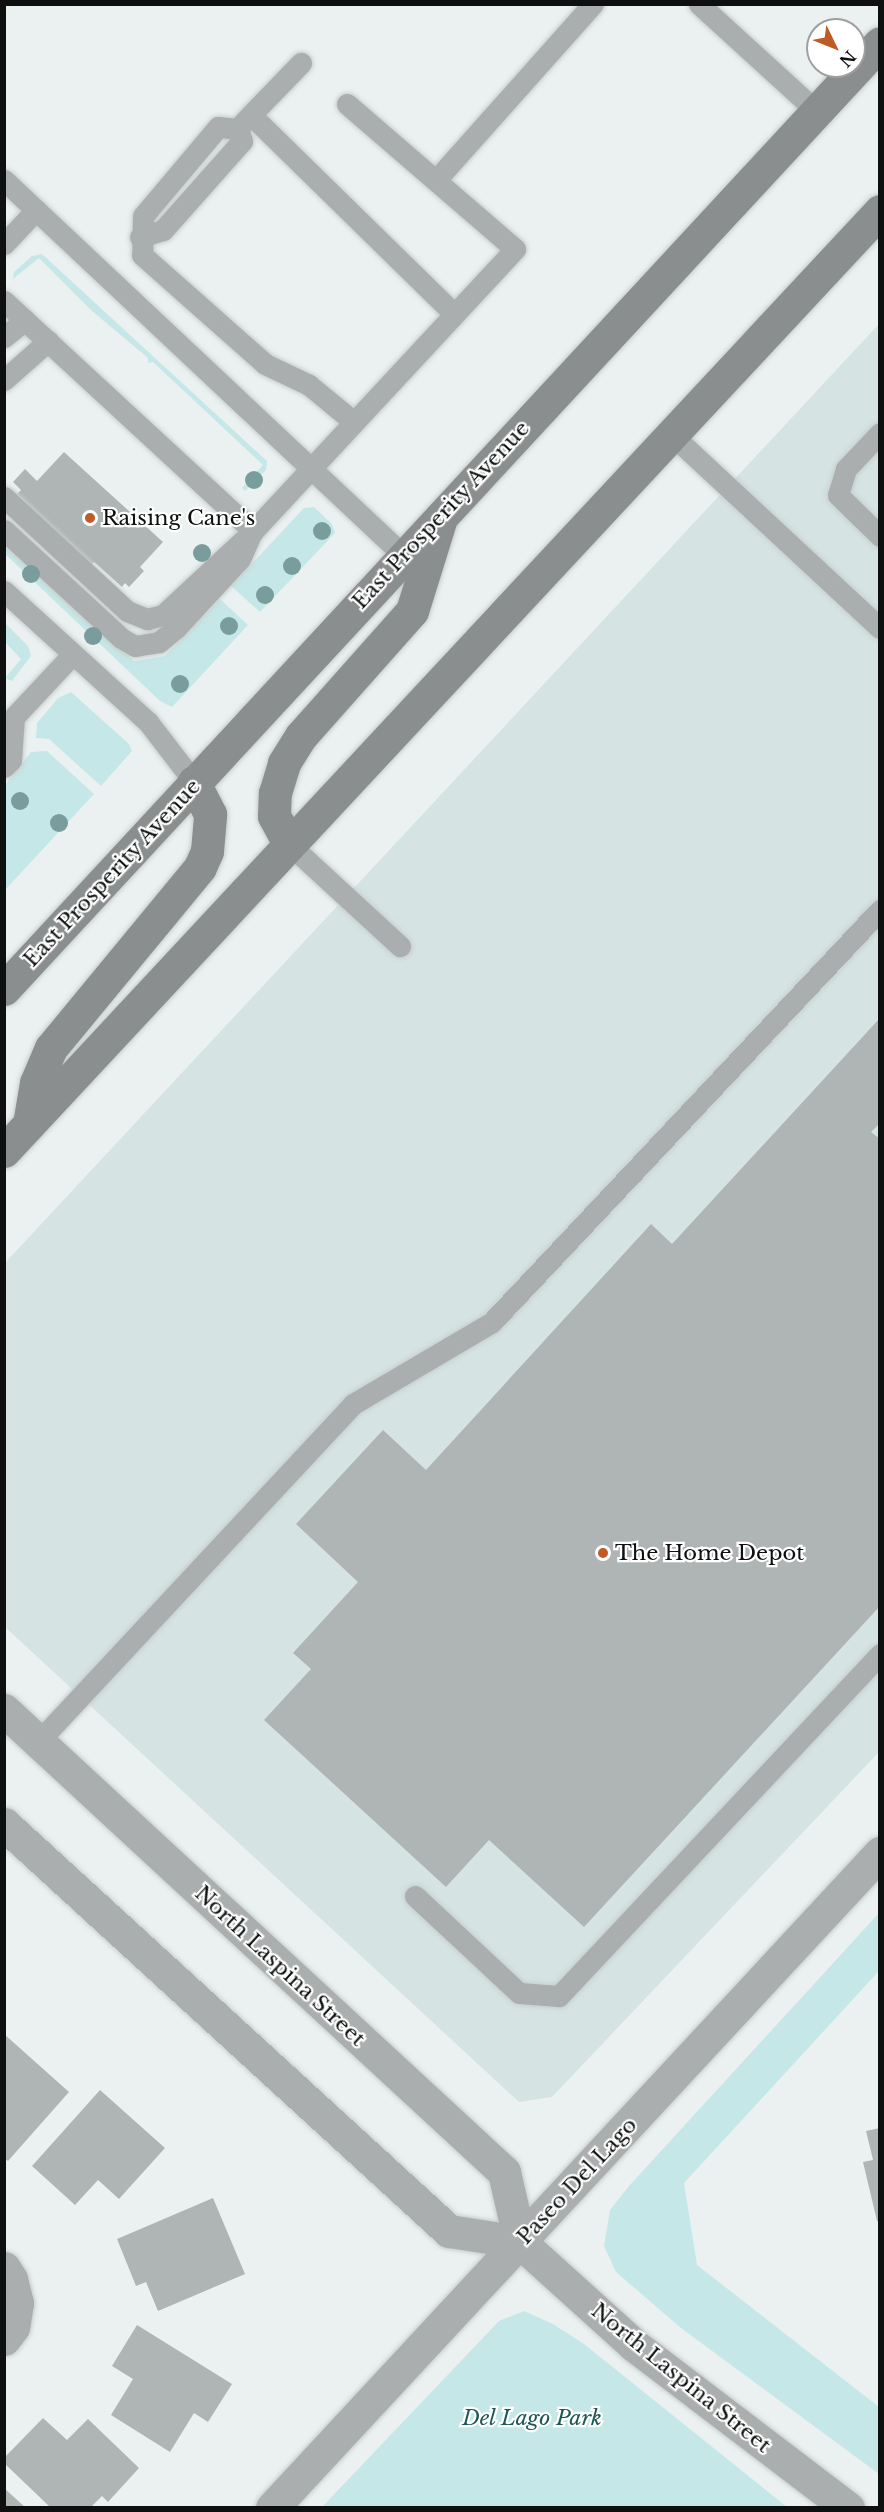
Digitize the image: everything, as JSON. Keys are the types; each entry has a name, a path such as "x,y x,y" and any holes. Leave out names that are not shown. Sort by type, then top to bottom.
{"main road":[{"name":"East Prosperity Avenue","path":"4,989 443,511 879,43"},
{"path":"4,1151 879,211"},
{"path":"289,844 274,816 275,793 284,763 301,736 412,611 443,511"},
{"path":"29,1124 36,1083 51,1048 200,867 207,851 210,814 194,783"}],"street":[{"name":"North Laspina Street","path":"4,1710 504,2172 520,2242 634,2345 848,2508"},
{"path":"4,1824 449,2231 520,2242"},
{"name":"Paseo Del Lago","path":"272,2508 879,1853"},
{"path":"4,2268 12,2278 16,2303 13,2327 4,2339"}],"lane":[{"path":"436,180 593,4"},
{"path":"699,4 816,111"},
{"path":"300,63 244,122 242,141 163,230 140,237 142,255 265,364 309,385 354,422"},
{"path":"4,498 127,611 147,619 163,615 253,531 515,249 347,104"},
{"path":"244,122 454,314"},
{"path":"4,180 403,555"},
{"path":"4,244 36,210"},
{"path":"4,301 253,531"},
{"path":"4,337 25,320"},
{"path":"4,380 48,341"},
{"path":"879,433 846,469 838,495 879,536"},
{"path":"671,434 879,628"},
{"path":"4,530 121,638 135,646 159,642 176,628 240,559 253,531"},
{"path":"4,591 148,722 194,783"},
{"path":"4,767 11,760 9,713 72,655"},
{"path":"289,844 400,946"},
{"path":"38,1742 353,1404 492,1322 879,910"},
{"path":"415,1896 519,1993 559,1996 879,1654"}],"shaded area":[{"path":"879,324 879,1752 552,2097 519,2102 5,1627 4,1264"}],"green space":[{"path":"42,254 267,461 266,470 245,491 242,488 263,465 153,362 148,363 148,358 92,311 39,258 13,279 14,272 32,256"},
{"path":"314,507 332,524 335,533 260,612 231,586 304,508"},
{"path":"4,544 134,661 165,656 220,599 248,625 172,707 160,701 5,554"},
{"path":"5,623 28,646 31,656 12,681 5,678 21,659 5,642"},
{"path":"71,692 129,744 132,751 101,786 49,739 36,738 37,723 58,698"},
{"path":"47,751 94,794 5,890 5,785 31,752"},
{"path":"879,1913 879,1971 684,2183 697,2265 879,2407 879,2474 681,2328 616,2272 604,2246 610,2210 629,2186"},
{"name":"Del Lago Park","path":"524,2311 553,2324 584,2344 787,2507 322,2507 499,2321"}],"building":[{"name":"Raising Cane's","path":"64,452 163,542 140,567 144,571 129,587 125,583 122,587 94,562 91,565 17,494 21,490 13,482 25,469 37,481"},
{"name":"The Home Depot","path":"880,1018 880,1123 871,1132 880,1139 880,1606 584,1927 489,1840 446,1887 264,1720 311,1669 293,1653 358,1582 296,1524 383,1430 426,1470 651,1224 672,1244"},
{"path":"4,2034 69,2092 8,2161 4,2158"},
{"path":"100,2090 165,2148 119,2199 98,2180 75,2205 32,2166"},
{"path":"880,2128 880,2221 877,2221 863,2162 873,2160 866,2131"},
{"path":"213,2198 245,2274 158,2311 146,2282 136,2286 117,2239"},
{"path":"137,2325 232,2384 208,2422 194,2413 170,2452 111,2415 133,2379 112,2366"},
{"path":"43,2418 67,2440 88,2419 139,2468 108,2502 102,2496 90,2508 51,2508 4,2463 4,2458"},
{"path":"4,2488 26,2508 4,2508"}],"place":[{"name":"Raising Cane's","path":"90,518"},
{"name":"The Home Depot","path":"603,1553"}]}
